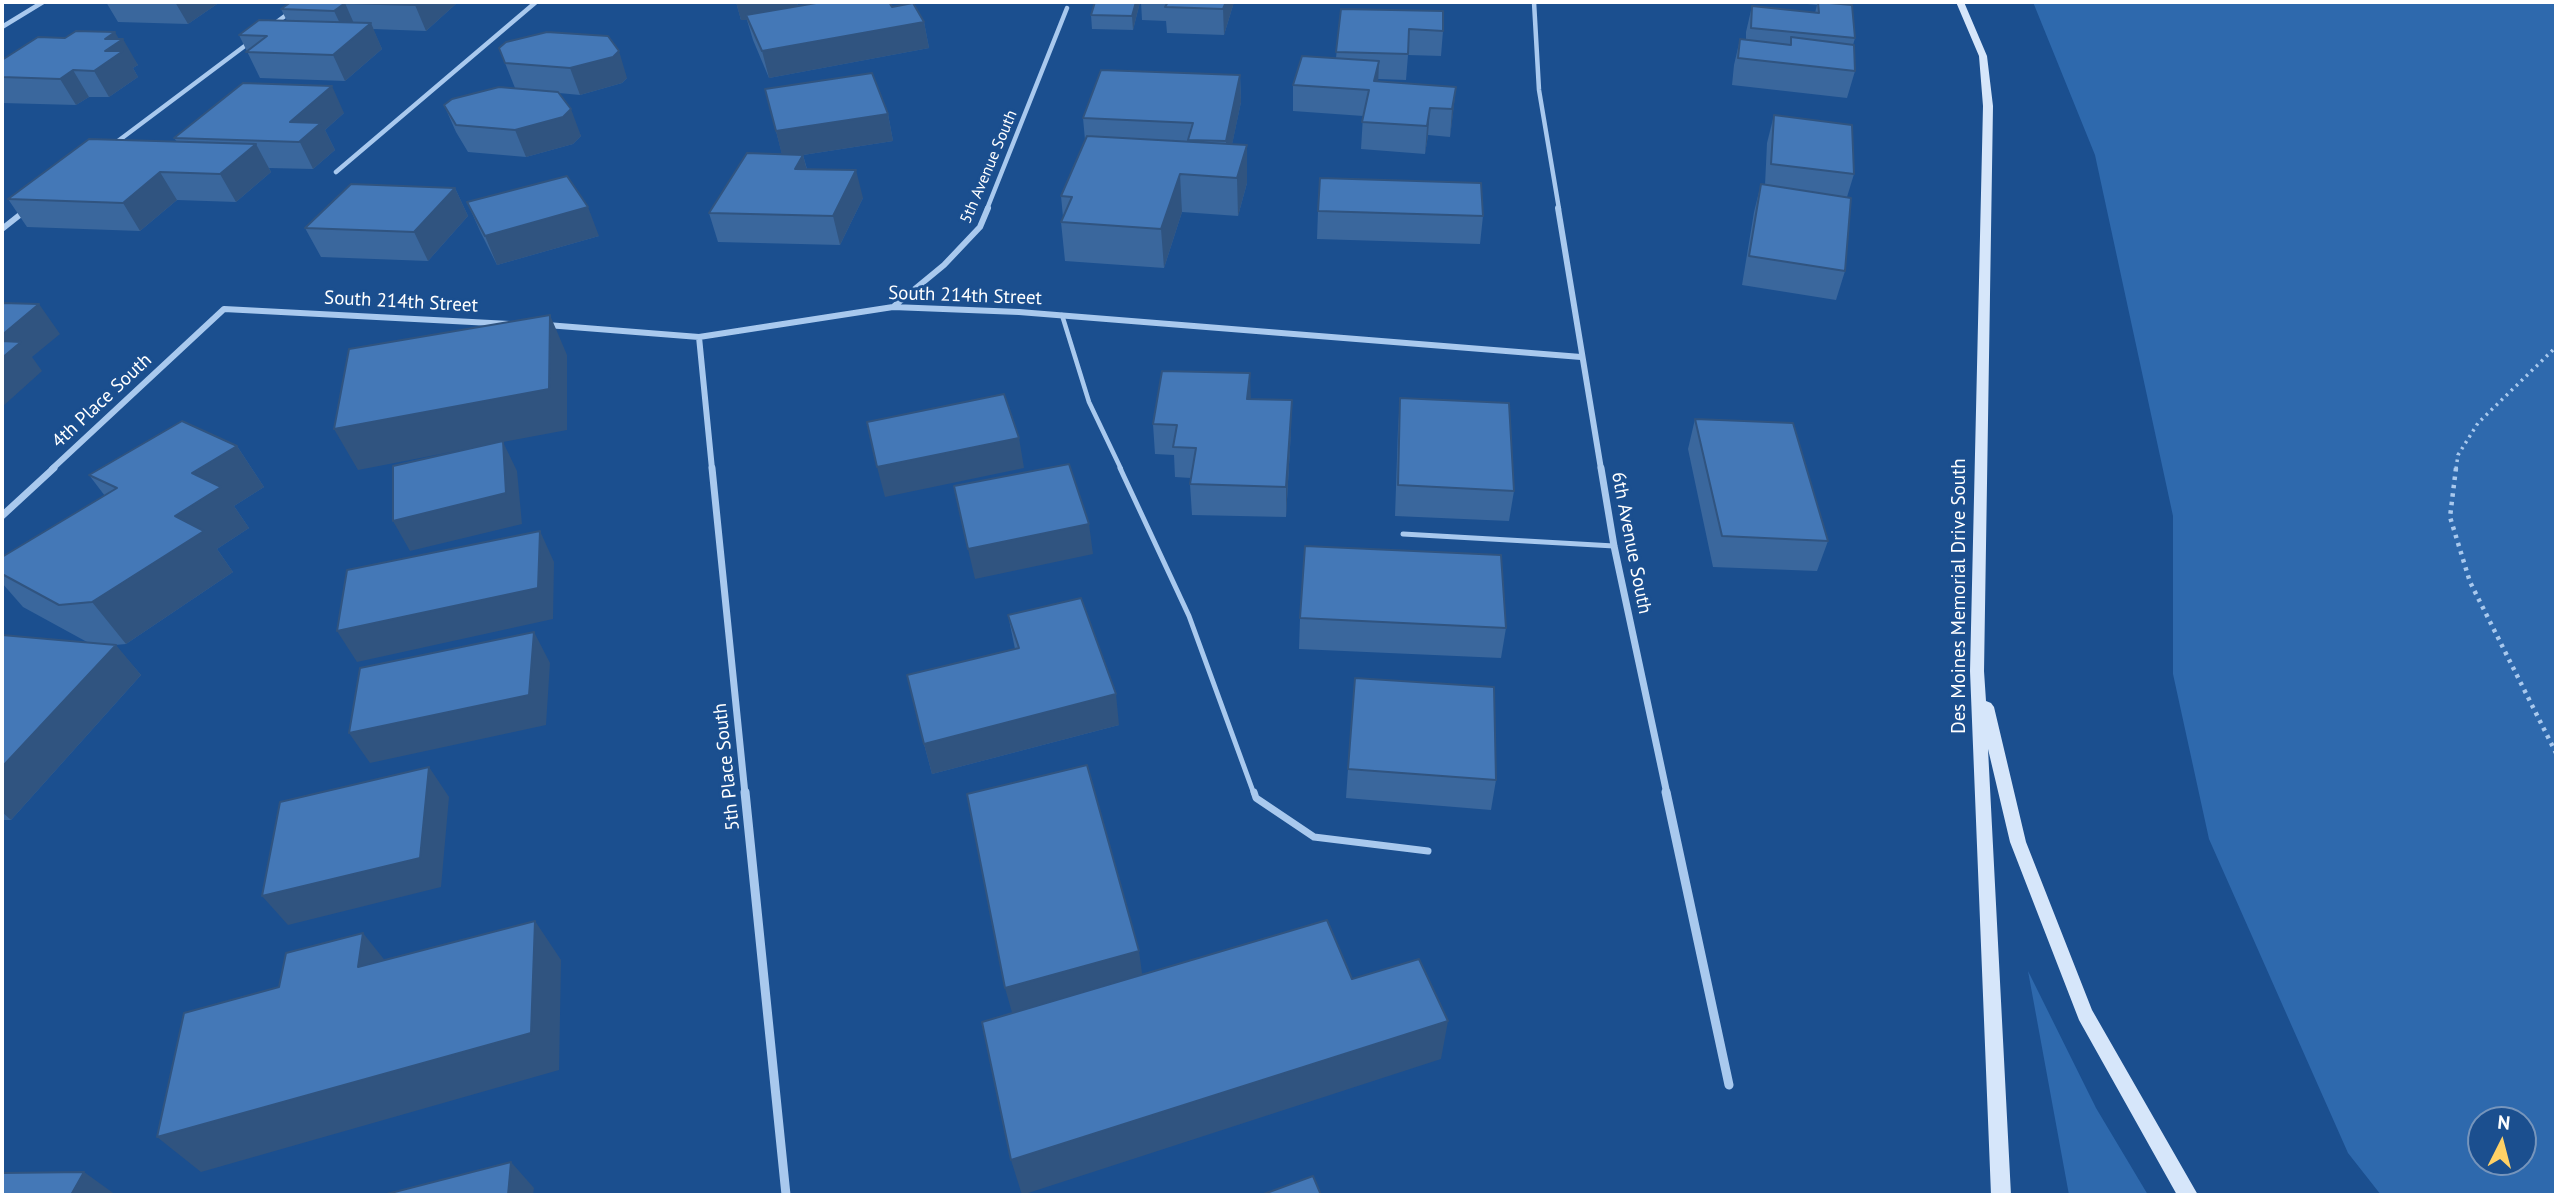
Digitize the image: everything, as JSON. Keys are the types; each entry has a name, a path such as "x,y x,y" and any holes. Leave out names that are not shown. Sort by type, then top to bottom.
{"main road":[{"name":"Des Moines Memorial Drive South","path":"1960,2 1983,56 1988,106 1977,671 2001,1195"},
{"path":"1977,671 2018,842 2085,1014 2188,1195"}],"street":[{"path":"2,27 43,2"},
{"path":"270,27 303,2"},
{"path":"336,172 536,2"},
{"name":"6th Avenue South","path":"1534,2 1539,90 1614,547 1729,1085"},
{"name":"5th Avenue South","path":"893,307 944,265 980,227 1067,8"},
{"path":"114,145 259,35"},
{"path":"2,229 35,204"},
{"name":"South 214th Street","path":"545,325 699,337 893,307 1062,315 1581,357"},
{"name":"South 214th Street","path":"224,309 517,324"},
{"name":"4th Place South","path":"2,516 224,309"},
{"name":"5th Place South","path":"699,337 786,1195"}],"lane":[{"path":"1062,315 1089,402 1189,616 1256,798 1314,838 1428,851"},
{"path":"1403,534 1614,547"}],"path":[{"path":"2556,347 2479,424 2458,455 2450,517 2470,582 2556,753"}],"shaded area":[{"path":"2033,2 2556,2 2556,1195 2381,1195 2348,1153 2209,839 2173,674 2173,516 2095,155"},
{"path":"2028,971 2096,1108 2148,1195 2069,1195"}],"building":[{"path":"291,2 419,2 415,5 345,3 334,11 281,9"},
{"path":"822,2 889,2 892,7 913,3 924,22 762,51 746,15"},
{"path":"1095,2 1136,2 1132,16 1091,15"},
{"path":"1168,2 1226,2 1223,9 1165,7"},
{"path":"1818,2 1852,5 1855,38 1751,28 1752,6 1819,13"},
{"path":"1341,9 1443,11 1443,31 1409,29 1408,54 1336,52"},
{"path":"259,20 371,23 333,55 246,52 267,36 239,35"},
{"path":"76,31 115,32 105,39 123,39 105,51 123,51 94,71 73,70 60,79 2,77 2,60 38,37 65,38"},
{"path":"547,32 608,36 619,51 613,57 570,68 505,63 499,48 506,42"},
{"path":"1791,37 1854,45 1855,71 1738,58 1740,39 1791,45"},
{"path":"1302,56 1379,61 1374,81 1456,87 1452,109 1430,108 1427,126 1362,122 1369,90 1293,85"},
{"path":"1101,70 1240,75 1226,141 1188,140 1193,123 1083,118"},
{"path":"872,73 888,114 776,131 765,89"},
{"path":"243,83 332,86 290,122 321,123 299,142 174,138"},
{"path":"499,87 558,92 571,109 563,117 515,130 456,125 444,105 452,99"},
{"path":"1774,115 1852,125 1854,174 1771,164"},
{"path":"1087,136 1247,145 1237,178 1180,174 1161,229 1061,222 1072,197 1061,196"},
{"path":"89,139 256,144 220,174 160,172 123,203 8,199"},
{"path":"747,153 803,155 795,169 856,170 833,216 709,213"},
{"path":"567,176 588,207 485,236 467,202"},
{"path":"1320,178 1481,183 1483,216 1318,211"},
{"path":"351,184 455,188 414,232 305,228"},
{"path":"1761,184 1851,198 1845,271 1749,256"},
{"path":"2,303 39,304 2,335"},
{"path":"550,315 549,389 334,429 349,349"},
{"path":"2,341 21,342 2,358"},
{"path":"1162,371 1250,373 1247,399 1292,400 1286,487 1190,484 1196,448 1173,447 1177,425 1153,424"},
{"path":"1004,394 1019,438 877,467 867,422"},
{"path":"1400,398 1509,403 1514,491 1398,485"},
{"path":"1695,419 1793,423 1828,541 1722,536"},
{"path":"182,421 237,446 192,473 221,487 175,516 204,531 92,602 59,605 2,574 2,557 117,488 89,475"},
{"path":"503,441 506,493 393,521 393,466"},
{"path":"1069,464 1089,524 968,549 954,486"},
{"path":"540,531 538,588 337,631 347,570"},
{"path":"1305,546 1501,555 1506,628 1300,618"},
{"path":"1081,598 1116,694 924,744 907,675 1019,648 1008,615"},
{"path":"534,632 529,695 349,733 360,668"},
{"path":"2,635 116,645 2,767"},
{"path":"1355,678 1494,687 1496,780 1348,769"},
{"path":"1087,765 1139,951 1005,988 967,794"},
{"path":"429,767 420,858 262,896 280,802"},
{"path":"1327,920 1352,979 1419,959 1448,1021 1011,1160 982,1022"},
{"path":"535,921 531,1033 157,1137 184,1013 279,987 286,953 363,933 358,967"},
{"path":"511,1162 508,1195 383,1195"},
{"path":"84,1172 71,1195 2,1195 2,1173"},
{"path":"1313,1176 1321,1195 1261,1195"}]}
